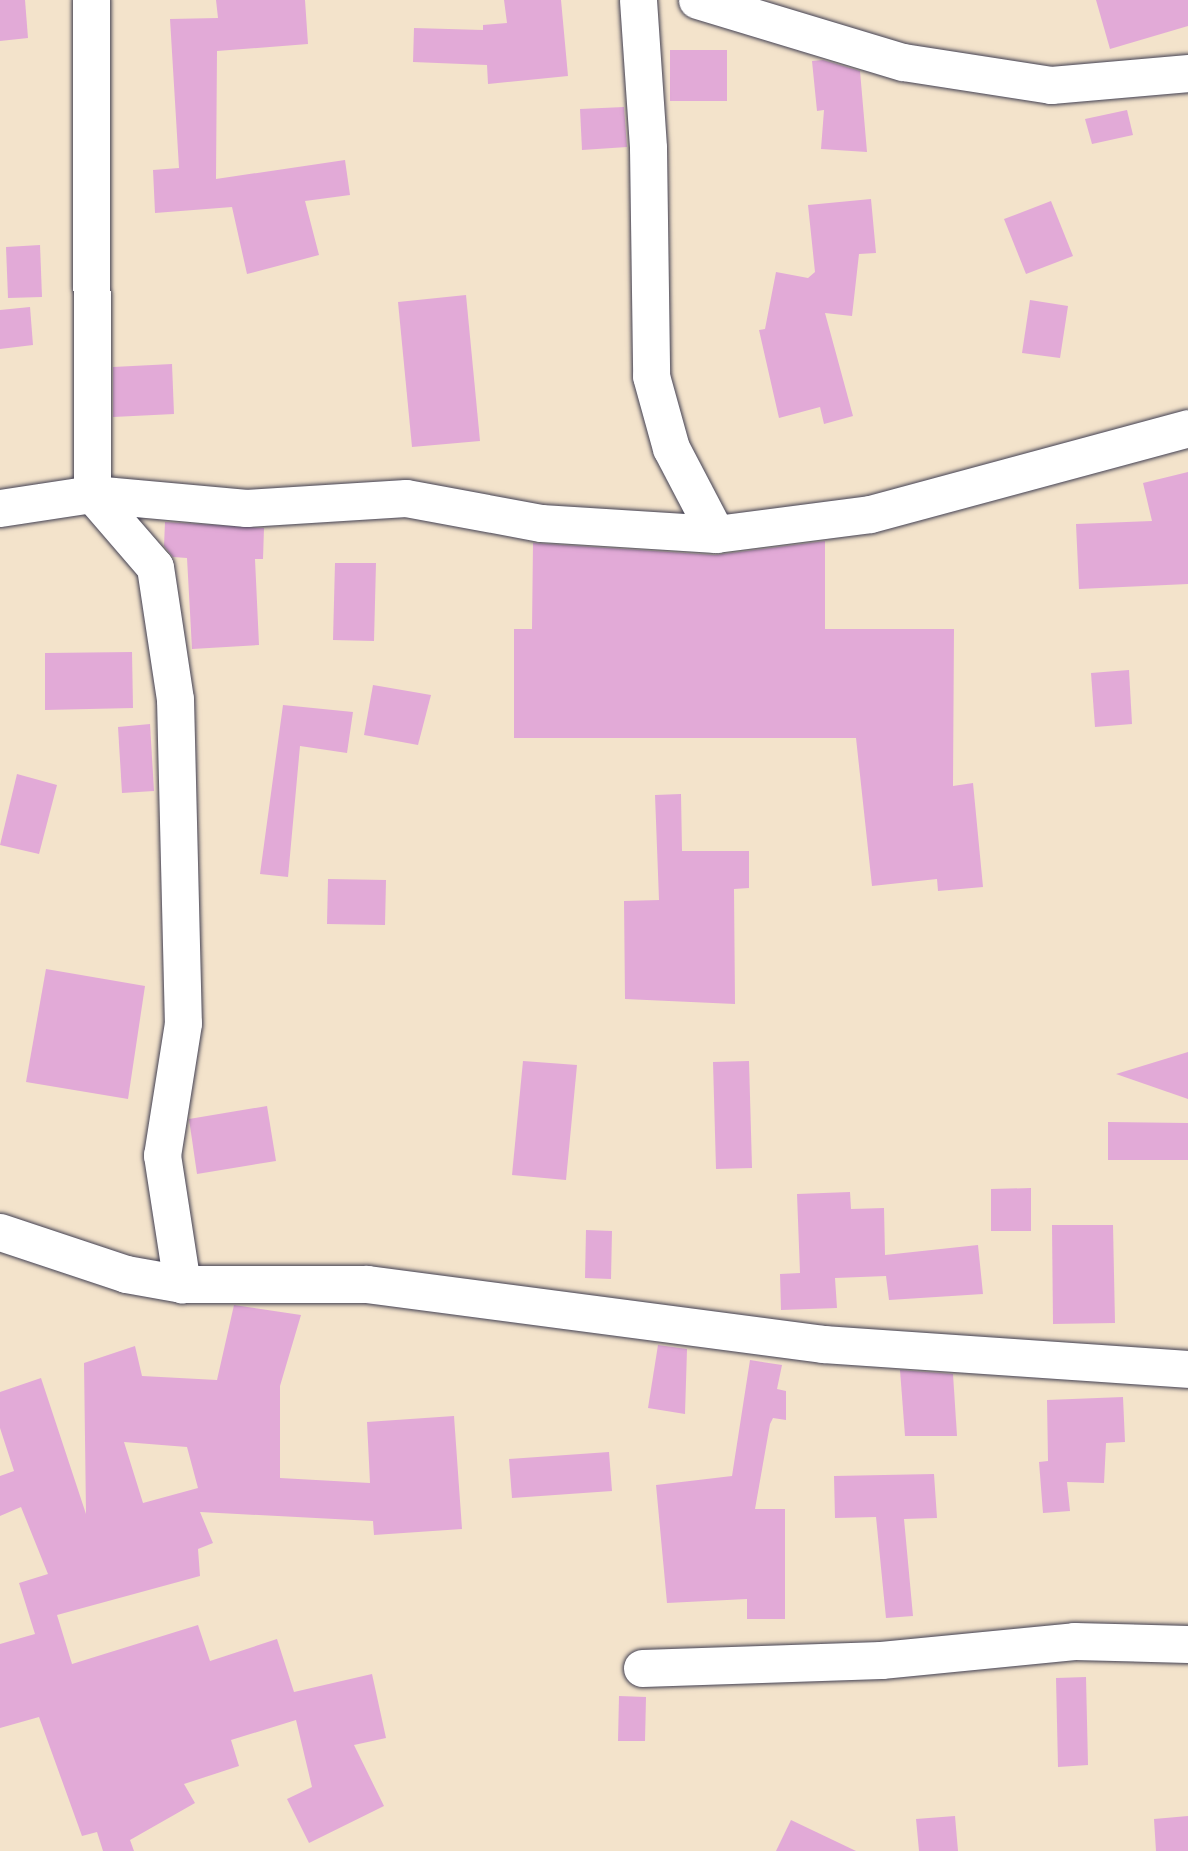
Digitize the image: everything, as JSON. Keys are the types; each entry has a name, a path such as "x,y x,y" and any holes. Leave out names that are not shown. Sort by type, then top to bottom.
{"street":[{"path":"91,0 92,494 155,566 175,699 183,1023 162,1155 182,1284"},
{"path":"638,0 648,148 651,376 671,448 716,534"},
{"path":"697,0 904,62 1051,85 1188,73"},
{"path":"0,508 92,494 246,508 406,498 541,523 716,534 870,514 1188,428"},
{"path":"0,1232 127,1274 182,1284 367,1284 823,1344 1188,1369"},
{"path":"642,1668 881,1660 1074,1641 1188,1644"}],"building":[{"path":"0,0 25,0 28,38 0,41"},
{"path":"216,0 305,0 308,44 217,51 216,179 345,160 350,195 305,201 319,255 247,274 232,207 155,213 153,170 179,168 170,19 218,18"},
{"path":"504,0 561,0 568,76 488,84 487,65 413,62 414,28 483,30 483,25 507,23"},
{"path":"1096,0 1188,0 1188,26 1110,49"},
{"path":"670,50 727,50 727,101 670,101"},
{"path":"823,60 860,71 867,152 821,149 824,110 817,111 812,61"},
{"path":"624,107 627,147 582,150 580,109"},
{"path":"1127,110 1133,135 1092,144 1085,119"},
{"path":"871,199 876,253 859,254 852,316 825,313 853,416 824,424 820,407 779,418 759,330 765,329 776,272 808,278 815,272 808,205"},
{"path":"1051,201 1073,256 1026,274 1004,219"},
{"path":"40,245 42,297 8,298 6,247"},
{"path":"466,295 480,441 412,447 398,302"},
{"path":"1030,300 1068,306 1060,358 1022,353"},
{"path":"30,307 33,345 0,349 0,310"},
{"path":"172,364 174,414 113,417 113,367"},
{"path":"1188,472 1188,584 1079,589 1076,524 1152,521 1143,483"},
{"path":"165,522 264,528 263,559 255,559 259,645 192,649 187,558 173,557 164,546"},
{"path":"825,541 825,629 954,629 953,786 973,783 983,887 938,891 937,879 872,886 856,738 514,738 514,629 532,629 533,543 715,555"},
{"path":"335,563 376,563 374,641 333,640"},
{"path":"132,652 133,708 45,710 45,653"},
{"path":"1129,670 1132,724 1095,727 1091,673"},
{"path":"373,685 431,695 418,745 364,735"},
{"path":"283,705 353,712 347,753 300,746 288,877 260,874"},
{"path":"150,724 154,791 122,793 118,727"},
{"path":"17,774 57,785 39,854 0,845"},
{"path":"681,794 682,851 749,851 749,888 734,889 735,1004 625,999 624,901 659,900 655,795"},
{"path":"328,879 386,880 385,925 327,924"},
{"path":"46,969 145,986 128,1099 26,1082"},
{"path":"1188,1052 1188,1099 1116,1074"},
{"path":"523,1061 577,1065 566,1180 512,1175"},
{"path":"749,1061 752,1168 716,1169 713,1062"},
{"path":"267,1106 276,1161 197,1174 189,1119"},
{"path":"1108,1122 1188,1123 1188,1160 1108,1160"},
{"path":"1031,1188 1031,1231 991,1231 991,1189"},
{"path":"850,1192 851,1209 884,1208 885,1255 978,1245 983,1294 889,1300 886,1276 835,1278 837,1308 781,1310 780,1274 800,1273 797,1194"},
{"path":"1052,1225 1113,1225 1115,1323 1053,1324"},
{"path":"586,1230 612,1231 611,1279 585,1278"},
{"path":"234,1305 301,1315 280,1386 280,1478 370,1483 367,1422 454,1416 462,1529 374,1535 373,1521 200,1512 213,1543 198,1549 200,1576 57,1615 72,1664 198,1625 210,1661 277,1639 294,1692 372,1674 386,1738 354,1745 384,1806 309,1843 287,1799 312,1787 296,1720 231,1740 239,1766 184,1784 195,1803 130,1840 134,1851 103,1851 97,1832 82,1836 39,1717 0,1728 0,1644 35,1634 19,1583 48,1574 21,1507 0,1516 0,1476 14,1471 0,1428 0,1392 41,1378 86,1514 84,1363 135,1346 142,1376 217,1380","holes":["124,1442 187,1447 198,1488 143,1503"]},
{"path":"658,1345 687,1349 685,1414 648,1408"},
{"path":"750,1360 782,1365 777,1389 786,1391 786,1420 773,1418 770,1424 755,1509 785,1509 785,1619 747,1619 747,1599 667,1603 656,1485 732,1476"},
{"path":"900,1370 953,1374 957,1436 905,1436"},
{"path":"1123,1397 1125,1442 1106,1443 1104,1483 1067,1482 1070,1511 1043,1513 1039,1462 1048,1461 1047,1400"},
{"path":"609,1452 612,1491 512,1498 509,1459"},
{"path":"934,1474 937,1518 904,1519 913,1616 886,1618 876,1517 835,1518 834,1476"},
{"path":"1086,1677 1088,1765 1058,1767 1056,1678"},
{"path":"619,1696 646,1697 645,1741 618,1741"},
{"path":"955,1816 958,1851 919,1851 916,1819"},
{"path":"1188,1816 1188,1851 1156,1851 1154,1819"},
{"path":"791,1820 856,1851 776,1851"}]}
